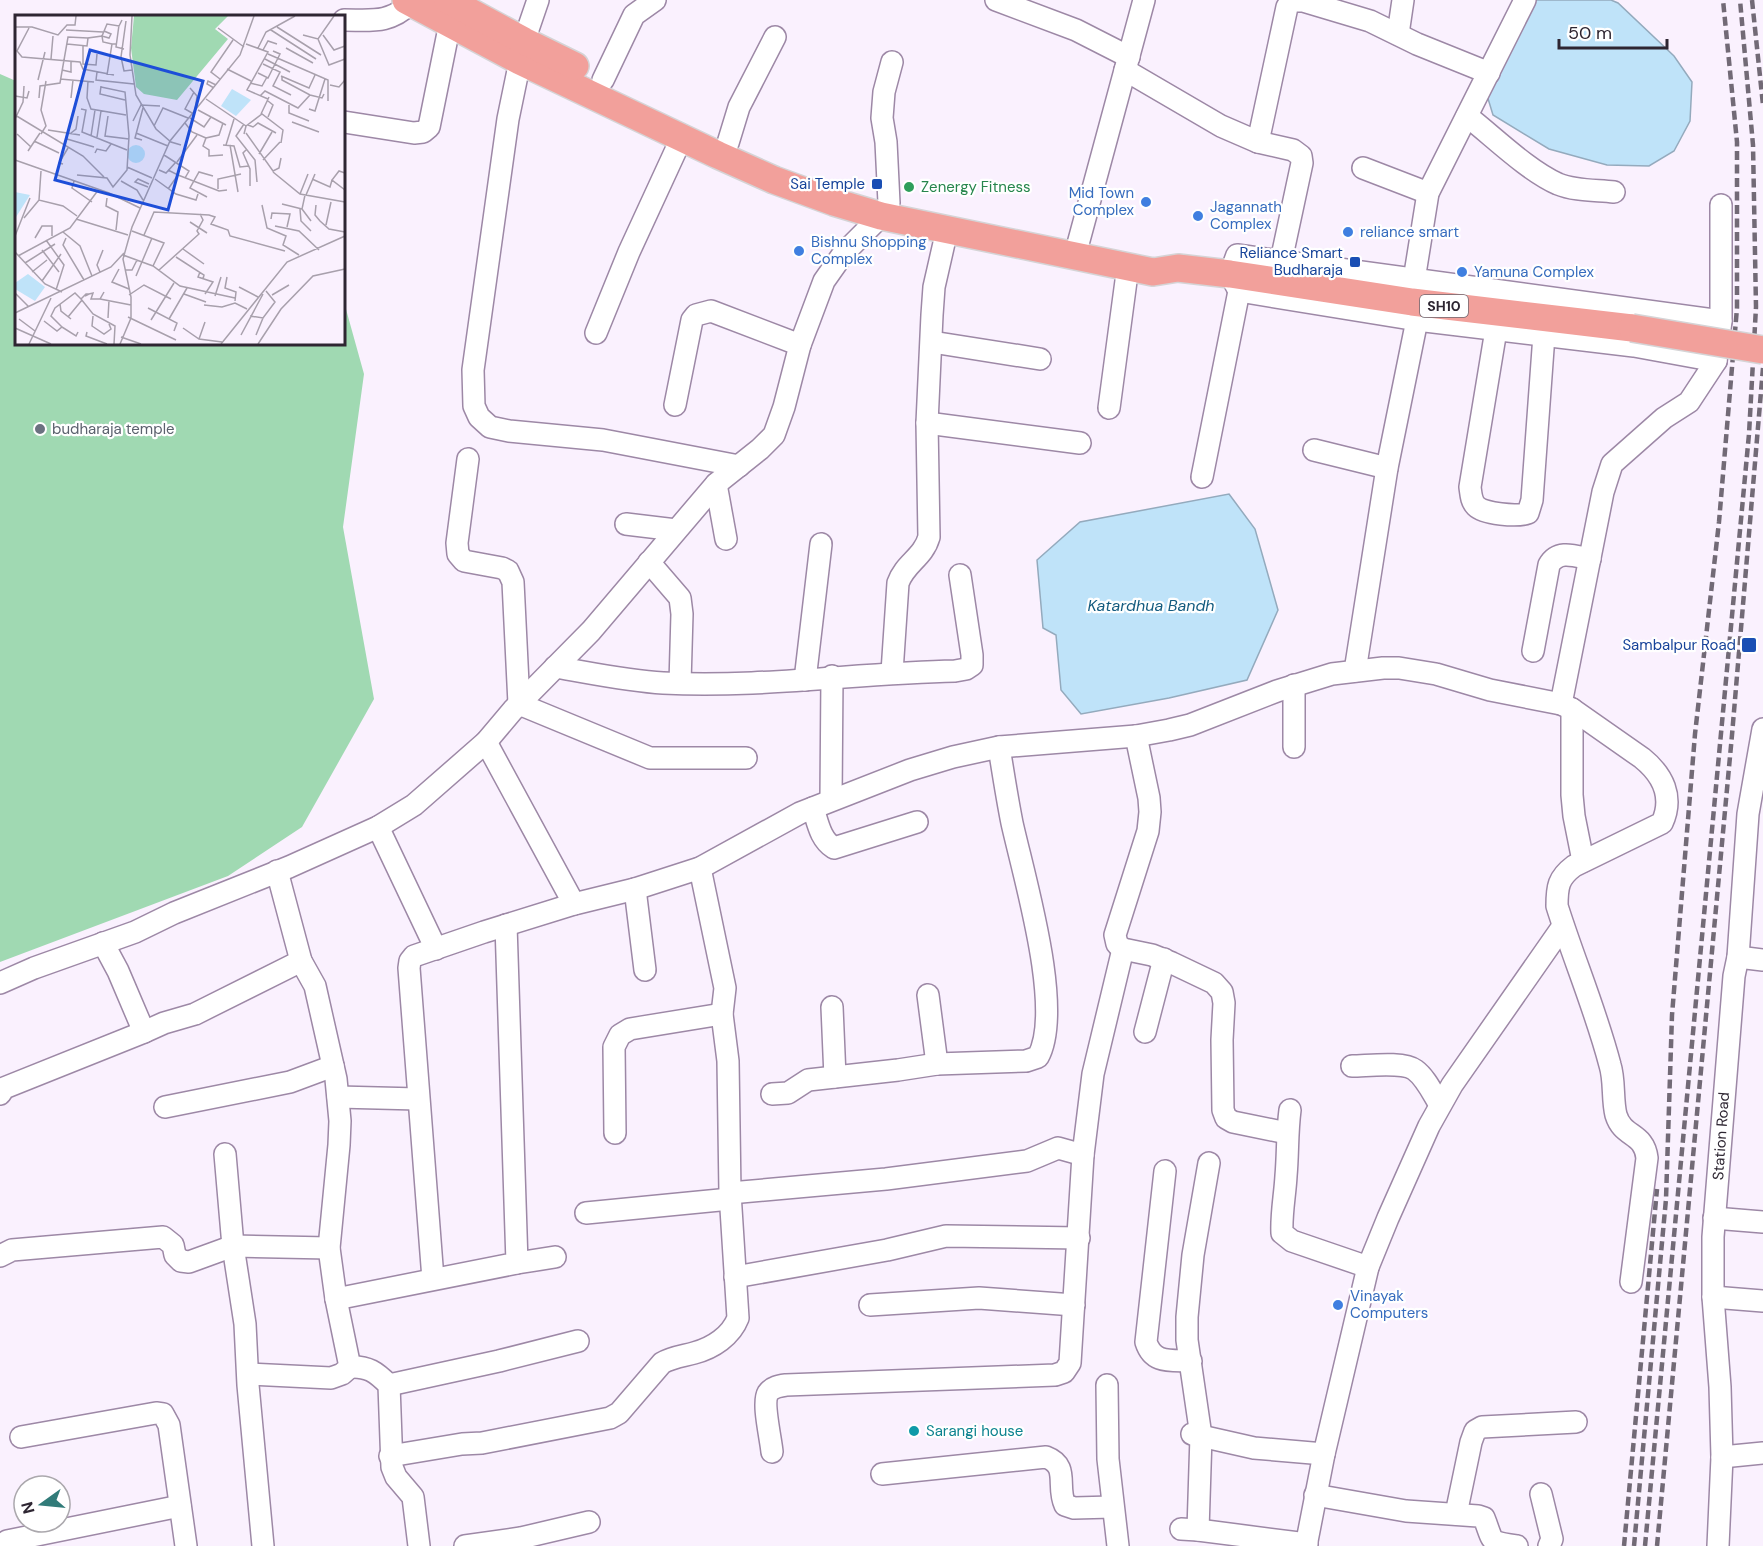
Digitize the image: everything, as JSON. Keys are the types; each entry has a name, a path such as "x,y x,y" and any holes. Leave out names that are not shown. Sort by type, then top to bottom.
{"main road":[{"name":"SH10","path":"408,2 449,12 682,138 774,180 834,202 1156,259 1178,268 1242,281 1632,328 1763,350"},
{"name":"SH10","path":"522,51 603,80 728,143 824,182 885,210 947,230 1153,272 1178,268"}],"street":[{"path":"538,0 522,51 508,119 473,370 474,406 479,417 490,427 509,431 603,440 739,466"},
{"path":"603,80 634,15 655,0"},
{"path":"996,0 1076,30 1221,126 1258,142 1293,150 1301,156 1302,163 1281,261"},
{"path":"1077,244 1144,0"},
{"path":"1398,34 1403,0"},
{"path":"1414,280 1428,193 1526,0"},
{"path":"1258,142 1287,7 1291,1 1303,1 1370,21 1489,73"},
{"path":"345,20 390,18 399,14 408,2"},
{"path":"345,122 414,133 423,132 429,127 449,12"},
{"path":"728,143 739,107 775,37"},
{"path":"0,983 34,968 135,932 174,913 378,827 414,805 486,741 591,631 716,484 774,435 784,407 800,345 824,281 843,254 885,210 886,142 882,118 884,92 892,62"},
{"path":"1467,116 1540,174 1559,184 1573,188 1614,192"},
{"path":"596,333 629,252 682,138"},
{"path":"1363,168 1428,193"},
{"path":"1583,861 1574,816 1567,706 1590,560 1604,492 1612,464 1664,418 1689,402 1716,361 1720,321 1721,205"},
{"path":"892,672 898,583 901,574 926,547 929,537 927,423 934,287 947,230"},
{"path":"1202,477 1242,281 1237,255 1720,321"},
{"path":"1109,408 1128,266"},
{"path":"1242,281 1417,320 1634,346 1716,361"},
{"path":"675,405 692,320 696,315 711,311 800,345"},
{"path":"1355,671 1387,468 1417,320"},
{"path":"1496,330 1470,488 1471,499 1484,511 1520,516 1528,513 1532,500 1544,334"},
{"path":"932,342 1040,359"},
{"path":"927,423 1080,443"},
{"path":"1314,450 1387,468"},
{"path":"468,459 457,543 458,554 464,561 502,568 508,572 513,582 519,704"},
{"path":"716,484 726,539"},
{"path":"626,524 676,530"},
{"path":"805,680 821,544"},
{"path":"1533,651 1548,565 1552,558 1558,555 1568,555 1590,560"},
{"path":"648,562 680,598 682,614 680,683"},
{"path":"555,667 651,682 680,683 805,680 832,676 966,669 972,665 972,655 960,575"},
{"path":"433,1279 409,968 414,956 574,904 635,889 700,867 822,804 953,757 999,747 1136,736 1190,725 1250,700 1332,674 1383,668 1419,671 1490,690 1567,706 1611,734 1653,766 1662,780 1667,799 1666,813 1662,823 1583,861 1563,874 1557,889 1557,906 1563,926 1604,1043 1614,1083 1616,1114 1626,1132 1642,1141 1646,1148 1647,1158 1631,1282"},
{"path":"832,676 821,835 834,848 916,822"},
{"path":"1294,686 1294,747"},
{"path":"519,704 650,758 746,758"},
{"name":"Station Road","path":"1718,1546 1722,1457 1720,1387 1713,1297 1714,1218 1734,976 1738,957 1748,814 1763,729"},
{"path":"1136,736 1150,812 1148,831 1115,935 1117,944 1123,949 1152,955 1214,983 1222,992 1224,1003 1223,1110 1226,1118 1233,1122 1287,1133"},
{"path":"486,741 574,904"},
{"path":"772,1094 788,1093 808,1080 937,1064 1026,1061 1038,1057 1044,1047 1046,1004 1043,963 1012,821 999,747"},
{"path":"378,827 436,949"},
{"path":"390,1456 462,1444 482,1443 610,1418 619,1413 662,1363 703,1350 729,1335 738,1318 730,1196 728,1061 722,1014 725,988 700,867"},
{"path":"277,871 301,961 315,986 338,1097 339,1145 329,1248 336,1299 350,1367"},
{"path":"635,889 645,970"},
{"path":"506,926 517,1263"},
{"path":"1209,1163 1187,1317 1196,1435 1189,1530 1306,1545 1324,1454 1368,1267 1429,1126 1452,1085 1563,926"},
{"path":"103,944 118,971 144,1032"},
{"path":"772,1452 765,1401 768,1392 775,1387 1055,1375 1064,1372 1070,1363 1083,1155 1093,1074 1123,949"},
{"path":"1738,957 1763,960"},
{"path":"1145,1032 1164,960"},
{"path":"0,1094 4,1088 164,1023 195,1014 301,961"},
{"path":"928,994 937,1064"},
{"path":"832,1007 835,1077"},
{"path":"615,1133 614,1047 620,1035 630,1029 722,1014"},
{"path":"165,1107 290,1082 333,1066"},
{"path":"1352,1066 1413,1068 1440,1106"},
{"path":"338,1097 418,1099"},
{"path":"1290,1110 1282,1233 1292,1241 1368,1267"},
{"path":"586,1214 1027,1161 1058,1148 1083,1155"},
{"path":"225,1154 233,1246 245,1324 263,1546"},
{"path":"1165,1171 1146,1342 1149,1352 1156,1358 1191,1361"},
{"path":"1714,1218 1763,1222"},
{"path":"735,1276 886,1250 946,1236 1079,1238"},
{"path":"0,1256 12,1250 163,1237 173,1245 175,1255 181,1261 189,1262 233,1246 329,1248"},
{"path":"336,1299 555,1257"},
{"path":"1713,1297 1763,1301"},
{"path":"870,1305 980,1298 1074,1305"},
{"path":"389,1385 578,1341"},
{"path":"249,1374 331,1378 342,1374 350,1367 369,1369 377,1373 389,1385 392,1467 396,1477 413,1497 419,1546"},
{"path":"1107,1384 1107,1436 1112,1507 1118,1546"},
{"path":"21,1437 156,1413 163,1414 169,1425 186,1546"},
{"path":"1456,1514 1475,1431 1482,1427 1576,1422"},
{"path":"1196,1435 1254,1448 1324,1454"},
{"path":"1722,1457 1763,1453"},
{"path":"882,1474 1046,1457 1055,1460 1061,1469 1061,1497 1065,1505 1074,1508 1112,1507"},
{"path":"1541,1494 1552,1539 1549,1546"},
{"path":"1316,1495 1406,1511 1484,1518 1488,1535 1492,1540 1517,1546"},
{"path":"7,1541 180,1506"},
{"path":"465,1546 521,1538 589,1522"}],"green space":[{"path":"0,74 15,81 15,345 345,345 345,306 364,374 343,527 374,699 302,827 228,876 0,962"}],"water":[{"path":"1534,0 1611,0 1618,3 1674,56 1692,82 1690,121 1674,151 1649,166 1607,165 1549,149 1493,115 1486,92"},
{"name":"Katardhua Bandh","path":"1229,494 1255,529 1278,610 1247,680 1169,698 1081,714 1061,690 1056,635 1043,628 1037,560 1080,522"}],"railway":[{"path":"1634,1546 1666,1199 1672,1015 1695,734 1719,522 1737,308 1737,142 1723,0"},
{"path":"1645,1546 1749,434 1756,307 1753,145 1740,0"},
{"path":"1752,0 1763,105"},
{"path":"1657,1546 1732,735 1763,368"},
{"path":"1624,1546 1657,1189"}],"place":[{"name":"Sai Temple","path":"877,184"},
{"name":"Zenergy Fitness","path":"909,187"},
{"name":"Mid Town Complex","path":"1146,202"},
{"name":"Jagannath Complex","path":"1198,216"},
{"name":"reliance smart","path":"1348,232"},
{"name":"Bishnu Shopping Complex","path":"799,251"},
{"name":"Reliance Smart Budharaja","path":"1355,262"},
{"name":"Yamuna Complex","path":"1462,272"},
{"name":"budharaja temple","path":"40,429"},
{"name":"Sambalpur Road","path":"1749,645"},
{"name":"Vinayak Computers","path":"1338,1305"},
{"name":"Sarangi house","path":"914,1431"}]}
